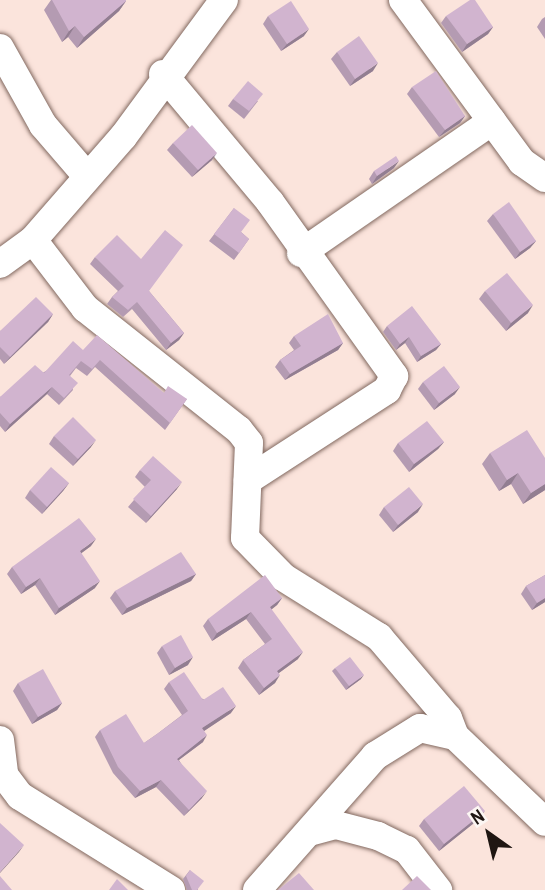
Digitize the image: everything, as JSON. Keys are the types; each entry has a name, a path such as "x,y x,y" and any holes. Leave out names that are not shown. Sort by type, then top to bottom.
{"street":[{"path":"224,0 163,74 123,137 12,248 239,429 249,443 248,480 242,524 255,550 314,600 379,637 419,682 455,736 545,822"},
{"path":"403,0 522,162 545,178"},
{"path":"0,48 43,125 86,175"},
{"path":"163,74 270,202 301,253 394,383 248,480"},
{"path":"301,253 492,121"},
{"path":"407,733 419,682"},
{"path":"257,890 313,831 375,756 407,733 436,728 455,736"},
{"path":"0,740 4,775 20,796 171,890"},
{"path":"313,831 336,825 378,835 407,850 439,890"}],"building":[{"path":"52,0 126,1 84,37 75,26 69,31"},
{"path":"470,0 475,0 493,27 467,44 446,16"},
{"path":"291,1 309,29 287,44 268,16"},
{"path":"359,36 378,63 355,79 337,52"},
{"path":"436,71 465,116 445,130 412,87"},
{"path":"248,81 263,94 249,111 233,99"},
{"path":"192,125 217,153 198,170 173,143"},
{"path":"396,156 399,161 377,176 374,171"},
{"path":"509,202 536,241 520,252 493,214"},
{"path":"234,208 250,220 241,232 249,239 239,253 214,234"},
{"path":"165,230 183,245 149,291 184,333 171,343 137,302 128,310 112,297 124,286 95,257 117,235 141,259"},
{"path":"507,273 533,305 511,323 485,291"},
{"path":"36,297 53,314 10,357 0,347 0,331"},
{"path":"412,306 441,344 421,356 409,337 400,344 387,326"},
{"path":"328,314 343,343 290,374 280,360 301,346 294,336"},
{"path":"97,335 164,393 168,386 187,399 170,423 100,360 92,369 81,361 69,375 78,383 64,398 52,387 10,424 0,413 0,397 35,365 44,373 73,341 83,350"},
{"path":"444,366 460,387 439,403 423,382"},
{"path":"73,417 96,440 78,459 54,436"},
{"path":"427,421 444,442 414,464 398,443"},
{"path":"527,430 545,458 545,484 531,493 518,473 507,480 490,453"},
{"path":"153,456 182,482 151,516 133,499 151,480 140,470"},
{"path":"51,467 69,483 47,507 30,490"},
{"path":"409,487 423,504 398,525 384,507"},
{"path":"79,518 96,539 80,551 100,581 59,608 40,578 26,587 12,567"},
{"path":"181,552 196,574 127,608 115,591"},
{"path":"265,575 282,598 270,607 303,652 277,671 280,675 264,688 243,660 272,639 251,612 217,633 208,619"},
{"path":"545,575 545,598 537,603 526,586"},
{"path":"181,635 193,657 175,668 162,646"},
{"path":"350,657 364,675 349,686 335,668"},
{"path":"43,669 62,703 38,717 18,683"},
{"path":"184,672 203,700 223,687 236,706 202,728 207,735 177,759 207,791 189,810 161,780 140,791 118,767 100,730 126,714 144,743 188,711 169,682"},
{"path":"464,786 485,811 444,844 424,819"},
{"path":"0,823 24,845 0,872"},
{"path":"190,870 204,881 197,890 192,890 186,876"},
{"path":"299,873 314,890 278,890"},
{"path":"0,876 12,890 0,890"},
{"path":"417,876 431,890 402,890"},
{"path":"117,879 128,890 109,890"}]}
